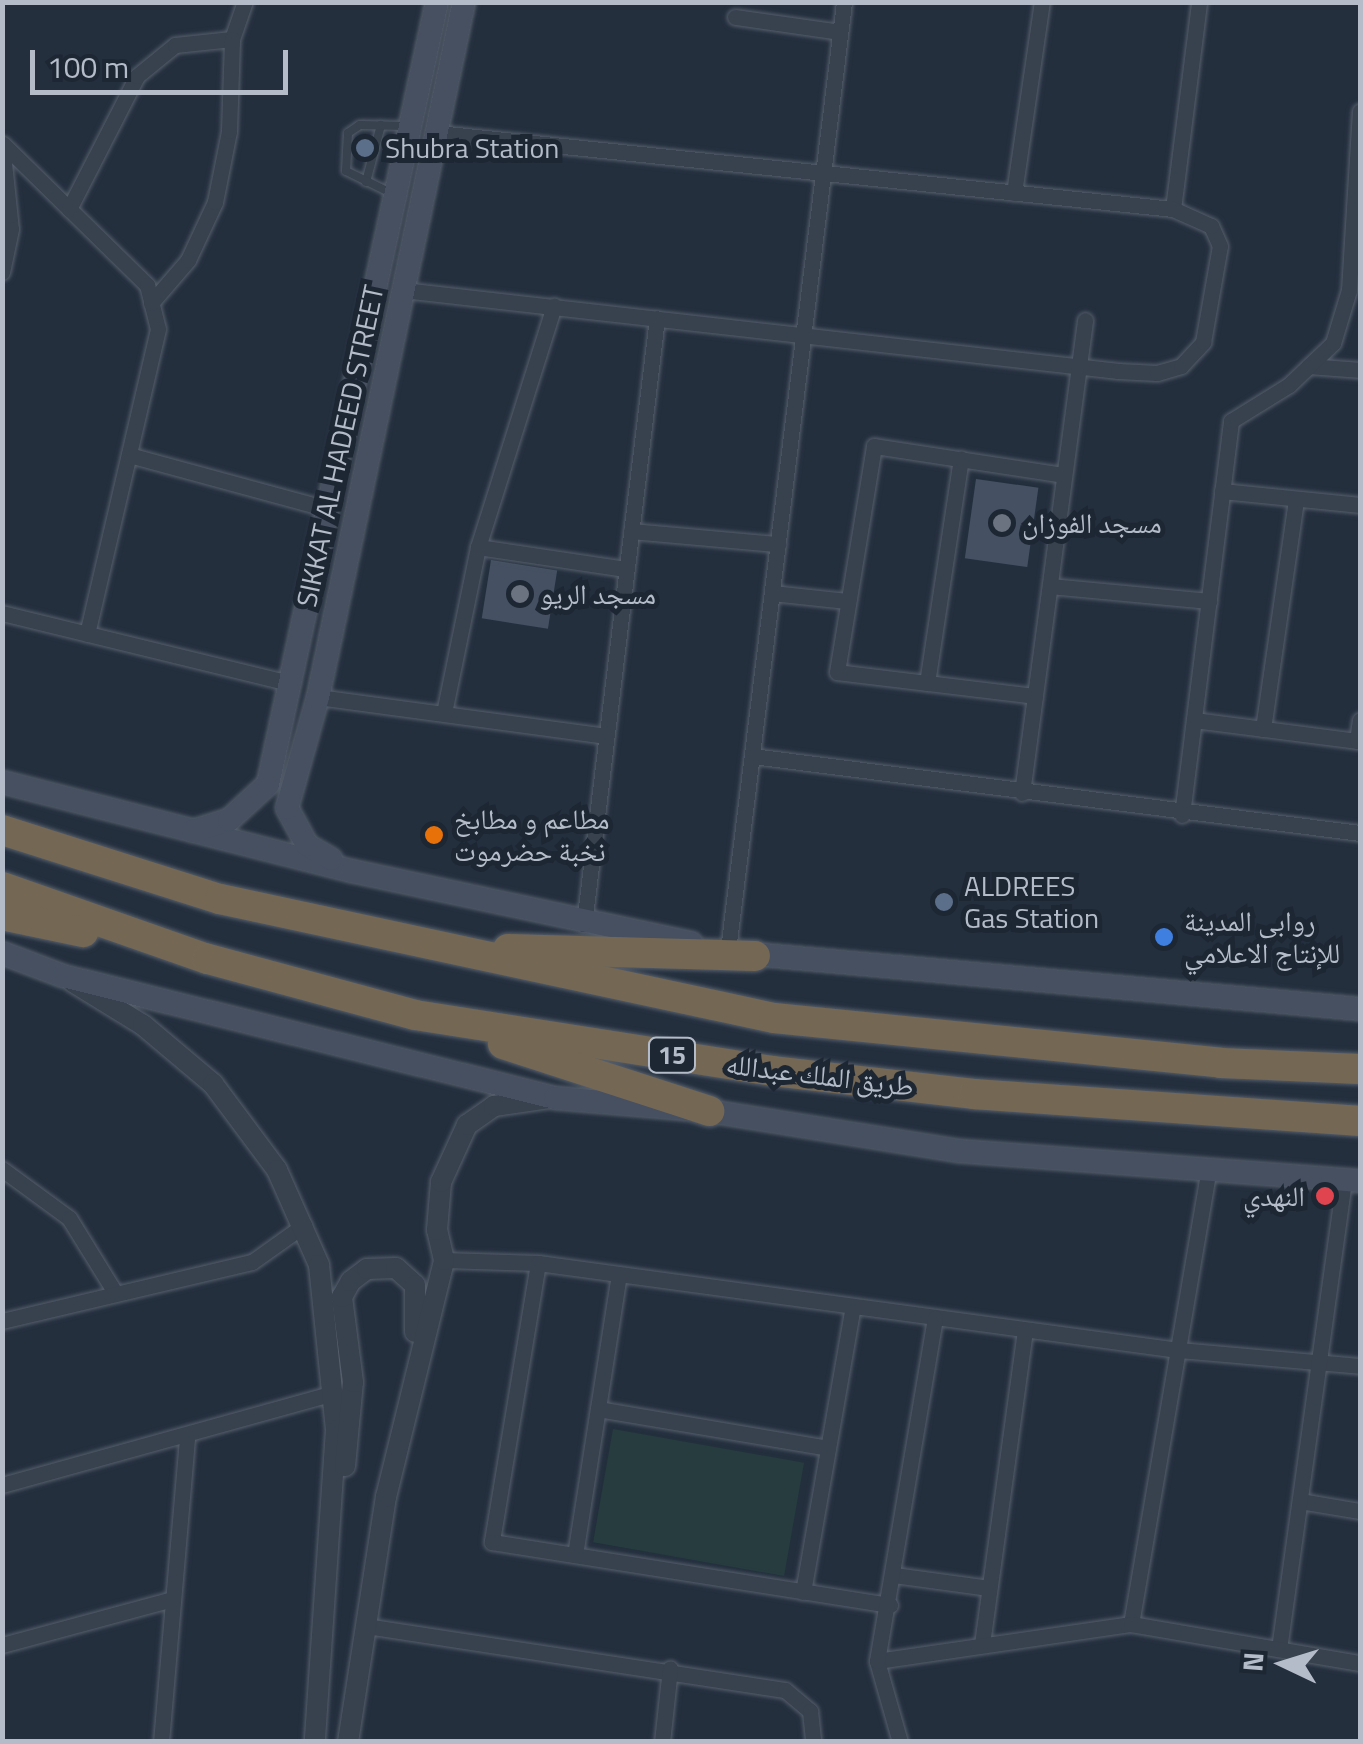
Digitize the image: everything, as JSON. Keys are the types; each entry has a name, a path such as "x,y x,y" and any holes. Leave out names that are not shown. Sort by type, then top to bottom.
{"highway":[{"path":"2,808 220,899"},
{"name":"طريق الملك عبدالله","path":"2,830 220,899 427,947 774,1018 1221,1063 1360,1069"},
{"name":"طريق الملك عبدالله","path":"2,887 208,959 414,1015 955,1092 1360,1121"},
{"path":"2,915 208,959"},
{"path":"427,947 742,953"},
{"path":"414,1015 709,1111"}],"main road":[{"name":"SIKKAT AL HADEED STREET","path":"352,871 307,846 293,828 279,786 290,683 437,2"},
{"name":"SIKKAT AL HADEED STREET","path":"279,786 318,697 464,2"},
{"path":"2,782 352,871 584,924 742,953 1360,1009"},
{"path":"194,831 229,820 279,786"},
{"path":"2,953 62,976 554,1098 709,1111 960,1151 1208,1174 1352,1182"}],"street":[{"path":"152,303 188,260 216,202 229,131 232,39 244,2"},
{"path":"742,953 752,756 844,2"},
{"path":"1014,193 1042,2"},
{"path":"1173,209 1199,2"},
{"path":"734,17 840,32"},
{"path":"69,209 138,76 154,58 175,44 232,39"},
{"path":"1182,815 1231,421 1309,366 1333,343 1349,290 1360,111"},
{"path":"404,290 1157,373 1180,366 1203,342 1220,246 1212,226 1173,209 437,133"},
{"path":"3,144 147,285 158,328 87,634"},
{"path":"2,272 12,230 3,144"},
{"path":"444,713 478,546 554,306"},
{"path":"584,924 656,318"},
{"path":"1022,793 1085,320"},
{"path":"1309,366 1360,370"},
{"path":"1035,696 838,672 847,601 874,446 1064,475"},
{"path":"128,455 328,509"},
{"path":"927,683 961,459"},
{"path":"1222,491 1360,505"},
{"path":"1263,729 1296,498"},
{"path":"631,532 778,544"},
{"path":"478,546 625,569"},
{"path":"1050,586 1208,601"},
{"path":"772,593 847,601"},
{"path":"2,613 290,683"},
{"path":"318,697 606,736"},
{"path":"1194,720 1357,741 1360,720"},
{"path":"752,756 1182,815 1360,833"},
{"path":"62,976 143,1025 213,1084 277,1170 304,1225 319,1265 334,1393 330,1561"},
{"path":"386,1497 444,1260 437,1230 441,1182 467,1124 494,1106 554,1098"},
{"path":"2,1169 69,1218 114,1292"},
{"path":"1131,1624 1208,1174"},
{"path":"1279,1649 1318,1366 1352,1182"},
{"path":"2,1321 252,1262 304,1225"},
{"path":"444,1260 538,1264 1178,1350 1318,1366 1360,1366"},
{"path":"538,1264 492,1542 890,1606"},
{"path":"315,1742 330,1561 353,1382 342,1297 368,1269 396,1268 415,1284 418,1317 348,1742"},
{"path":"576,1555 619,1274"},
{"path":"803,1592 853,1306"},
{"path":"900,1742 877,1660 890,1606 935,1318"},
{"path":"982,1644 1025,1330"},
{"path":"2,1485 187,1437 334,1393"},
{"path":"598,1409 828,1448"},
{"path":"161,1742 169,1600 187,1437"},
{"path":"1300,1501 1360,1510"},
{"path":"894,1575 990,1588"},
{"path":"2,1645 169,1600"},
{"path":"877,1660 1131,1624 1360,1663"},
{"path":"366,1626 670,1668 785,1690 810,1711 813,1742"},
{"path":"662,1742 670,1668"}],"lane":[{"path":"396,195 366,182 342,162 348,133 380,125 409,126"},
{"path":"366,182 380,125"}],"green space":[{"path":"613,1429 804,1463 784,1576 593,1542"}],"building":[{"name":"مسجد الفوزان","path":"976,479 1038,488 1027,567 965,558"},
{"name":"مسجد الريو","path":"491,560 557,570 548,629 482,618"}],"place":[{"name":"Shubra Station","path":"365,148"},
{"name":"مسجد الفوزان","path":"1002,523"},
{"name":"مسجد الريو","path":"520,594"},
{"name":"مطاعم و مطابخ نخبة حضرموت","path":"434,835"},
{"name":"ALDREES Gas Station","path":"944,902"},
{"name":"روابي المدينة للإنتاج الاعلامي","path":"1164,937"},
{"name":"النهدي","path":"1325,1196"}]}
